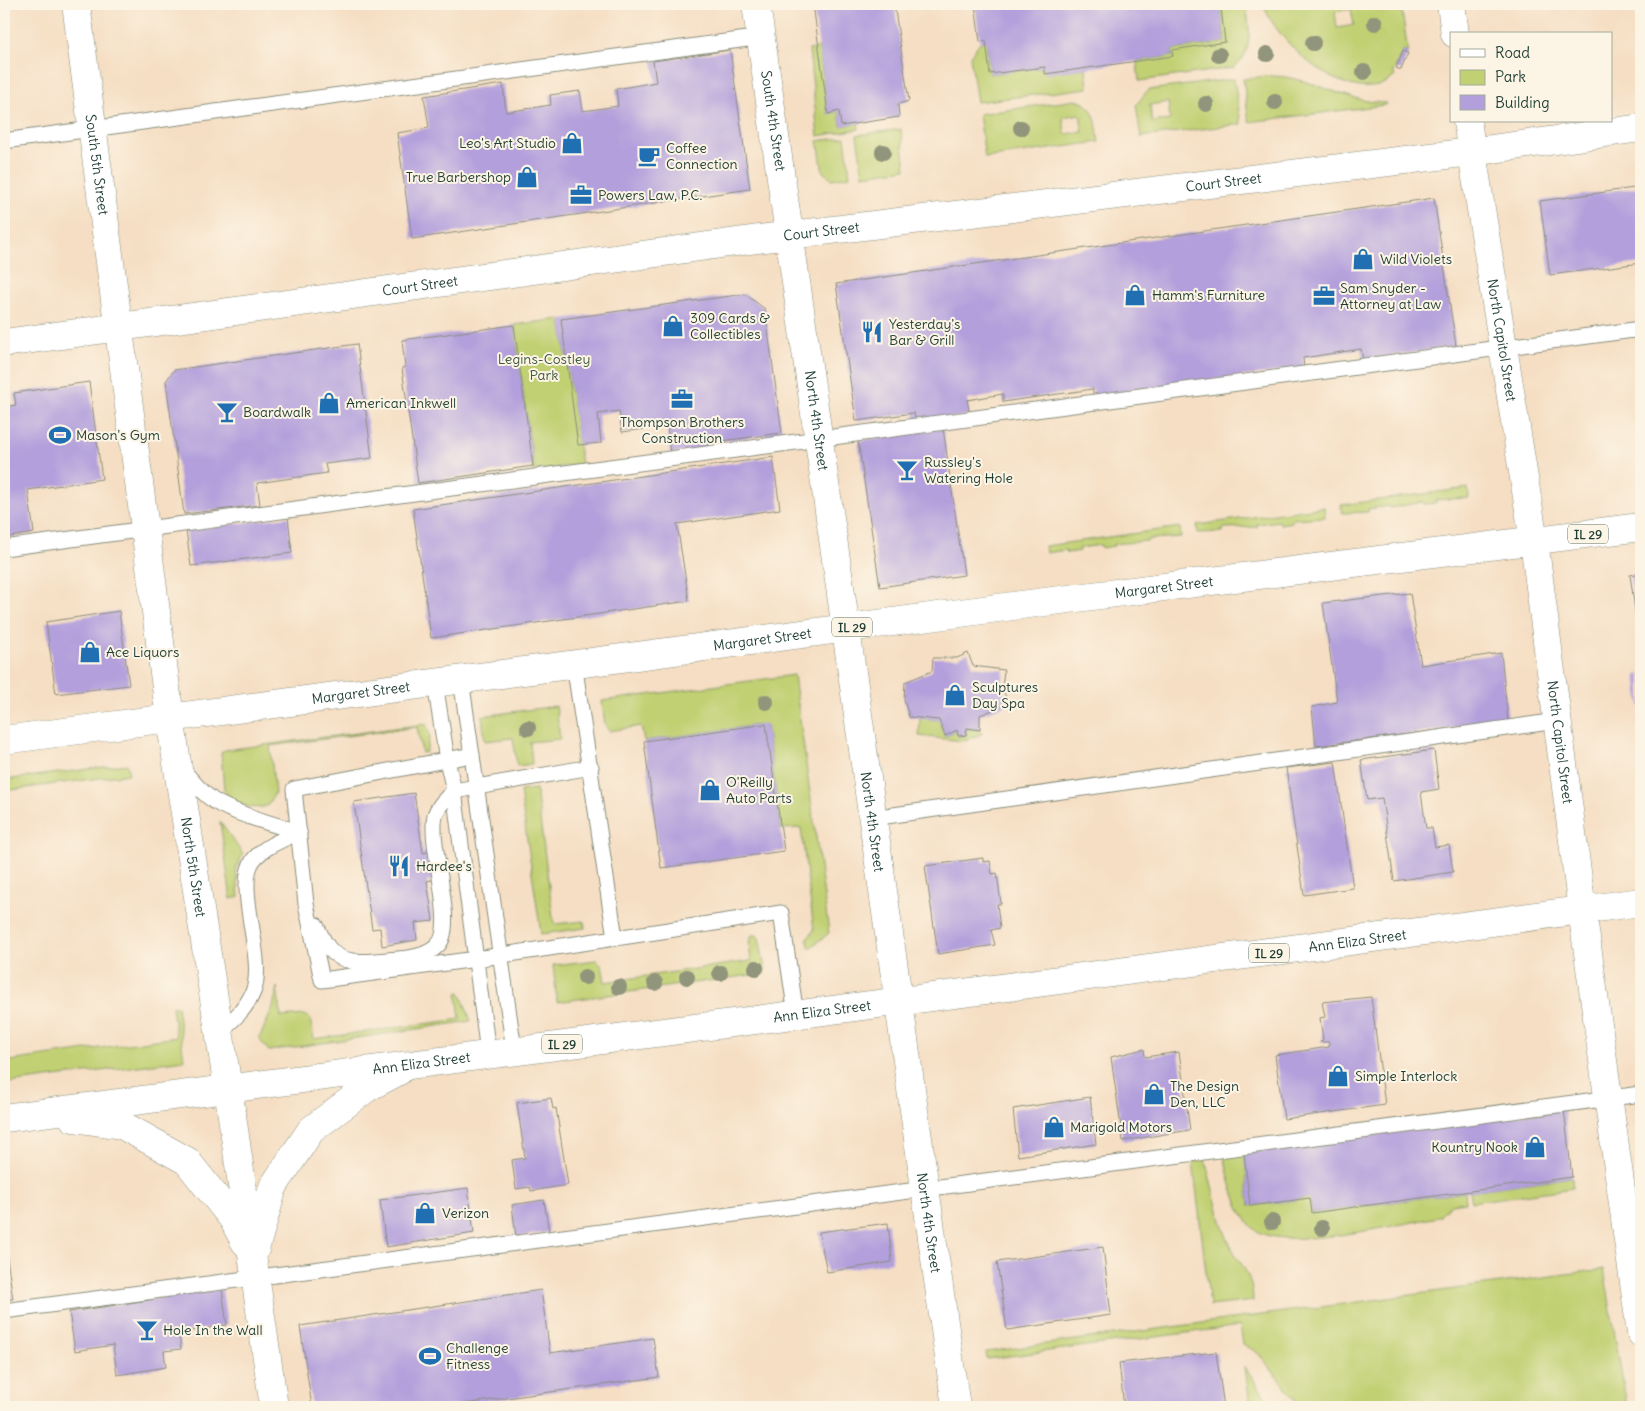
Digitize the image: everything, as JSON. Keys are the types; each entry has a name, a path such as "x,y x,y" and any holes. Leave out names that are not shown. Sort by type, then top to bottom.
{"main road":[{"name":"South 5th Street","path":"76,4 91,130 119,326"},
{"name":"South 4th Street","path":"756,4 792,235"},
{"path":"1451,4 1455,32"},
{"name":"North Capitol Street","path":"1467,122 1534,541 1582,910 1641,1333"},
{"name":"Court Street","path":"4,343 792,235 1472,152 1641,128"},
{"name":"North 4th Street","path":"792,235 818,439 956,1407"},
{"name":"North 5th Street","path":"119,326 176,760 228,1088 274,1407"},
{"name":"Margaret Street","path":"4,740 574,663 1641,527"},
{"name":"Ann Eliza Street","path":"4,1118 501,1051 898,1003 1641,902"},
{"path":"254,1267 273,1187 311,1130 367,1088 411,1064"},
{"path":"41,1113 122,1125 187,1161 233,1219 254,1267"}],"lane":[{"path":"4,141 762,37"},
{"path":"4,548 1641,329"},
{"path":"574,663 616,938"},
{"path":"448,681 472,755 502,956 501,1051"},
{"path":"448,681 446,760 454,791 476,959 501,1051"},
{"path":"872,818 1558,721"},
{"path":"472,755 294,789 306,904 322,980 502,956 781,913 796,1015"},
{"path":"176,760 190,779 213,800 275,825 299,832"},
{"path":"306,904 323,942 340,959 358,962 415,957 438,946 446,931 435,849 435,814 445,799 454,791 590,767"},
{"path":"219,1032 244,1010 254,990 257,963 247,878 253,860 271,846 299,832"},
{"path":"4,1311 254,1267 924,1189 1641,1094"}],"green space":[{"path":"1224,4 1246,4 1249,39 1245,55 1240,62 1233,68 1139,81 1137,61 1173,56 1172,50 1225,42 1221,8 1224,7"},
{"path":"1263,4 1401,4 1408,53 1403,51 1393,72 1395,76 1378,86 1359,87 1339,81 1319,70 1300,55 1271,20","holes":["1351,9 1354,25 1337,28 1335,12"]},
{"path":"986,41 990,74 1045,67 1045,73 1086,68 1088,88 977,102 970,56 980,42"},
{"path":"819,48 828,114 839,111 841,126 858,123 859,129 818,136 809,50"},
{"path":"1266,76 1296,79 1355,98 1386,103 1385,105 1249,122 1243,79"},
{"path":"1234,79 1241,124 1141,137 1136,105 1148,90","holes":["1168,102 1170,120 1152,122 1150,105"]},
{"path":"1076,100 1088,106 1092,111 1099,142 985,158 979,114","holes":["1080,114 1083,132 1065,134 1063,117"]},
{"path":"901,129 906,169 863,175 857,135"},
{"path":"845,137 850,176 832,179 823,172 818,141"},
{"name":"Legins-Costley Park","path":"561,319 581,464 534,471 514,325"},
{"path":"1468,488 1469,498 1436,500 1436,503 1424,504 1423,502 1390,508 1389,506 1368,509 1368,512 1342,513 1341,505"},
{"path":"1324,507 1325,517 1292,519 1292,522 1280,524 1279,521 1257,524 1257,527 1223,528 1223,532 1198,533 1197,525"},
{"path":"1180,527 1181,537 1149,539 1148,541 1114,544 1114,546 1102,548 1101,545 1080,548 1080,551 1067,553 1066,550 1046,553 1045,546"},
{"path":"794,675 829,933 810,948 807,939 814,930 801,828 781,829 766,724 644,741 641,726 609,731 605,725 602,701"},
{"path":"556,706 560,739 530,742 532,764 517,766 513,738 485,741 482,716"},
{"path":"920,718 939,720 945,736 957,730 959,736 966,735 967,728 980,730 982,734 962,741 919,736"},
{"path":"426,724 430,736 426,752 422,753 417,727 270,746 275,793 267,806 255,808 237,803 224,790 221,753 225,750"},
{"path":"127,764 129,774 4,791 4,780"},
{"path":"536,789 554,924 584,921 585,928 541,934 520,791"},
{"path":"220,822 243,854 236,868 239,897 231,899"},
{"path":"752,935 757,935 759,938 766,973 557,1002 553,965 597,960 602,965 605,982 751,961 749,943"},
{"path":"277,987 281,1017 306,1015 310,1019 314,1039 460,1019 457,993 460,992 471,1021 269,1051 259,1039 273,1007"},
{"path":"172,1006 177,1006 184,1060 9,1083 6,1064 10,1061 176,1037"},
{"path":"1244,1153 1250,1206 1310,1198 1312,1213 1465,1192 1466,1202 1451,1204 1439,1217 1341,1235 1287,1238 1266,1235 1252,1227 1246,1219 1237,1202 1231,1183 1224,1155"},
{"path":"1205,1160 1227,1238 1250,1281 1253,1301 1210,1306 1193,1162"},
{"path":"1572,1177 1573,1188 1472,1202 1470,1191"},
{"path":"1604,1269 1627,1407 1301,1407 1258,1353 1243,1344 1240,1326 987,1359 986,1352"},
{"path":"1245,1367 1272,1407 1250,1407"}],"building":[{"path":"813,4 894,4 909,101 898,104 899,117 841,126 839,111 828,114"},
{"path":"975,4 1224,4 1225,8 1221,8 1225,42 1172,50 1173,56 1045,74 1045,67 990,74 986,41 980,42"},
{"path":"730,50 750,189 412,239 397,133 429,128 424,96 503,84 506,112 551,105 550,95 580,91 583,111 618,106 616,89 656,82 653,61"},
{"path":"1403,51 1408,53 1401,70 1396,68"},
{"path":"1641,187 1641,263 1550,275 1540,201"},
{"path":"1434,198 1456,346 1363,360 1361,349 1303,358 1304,368 1093,396 1093,389 1003,402 1003,394 967,400 970,415 916,423 914,413 856,421 836,284"},
{"path":"745,294 765,309 782,433 707,443 708,449 670,454 667,426 622,432 619,411 598,414 601,443 578,445 561,319"},
{"path":"514,325 533,466 418,483 402,368 405,367 402,340"},
{"path":"357,344 372,458 325,464 327,473 257,483 260,505 184,514 166,381 174,370"},
{"path":"89,382 102,479 28,490 34,533 4,538 4,407 16,405 14,393"},
{"path":"943,428 964,575 880,587 858,441"},
{"path":"773,457 780,509 677,524 689,601 431,638 413,509"},
{"path":"288,517 292,553 191,566 186,530"},
{"path":"1641,573 1641,643 1640,643 1630,575"},
{"path":"1410,593 1421,665 1501,653 1508,721 1316,746 1312,707 1337,702 1323,603"},
{"path":"119,611 129,685 56,694 46,622"},
{"path":"968,653 973,666 1004,670 1002,688 1009,704 980,715 980,730 967,728 966,735 958,736 957,730 945,736 939,720 909,717 904,700 905,682 932,671 933,658 957,658"},
{"path":"1641,674 1641,706 1640,706 1636,675"},
{"path":"766,724 784,851 661,868 644,741"},
{"path":"1434,750 1439,789 1421,792 1426,828 1432,828 1435,847 1449,845 1453,872 1394,881 1382,798 1367,800 1361,760"},
{"path":"1335,762 1353,888 1304,895 1286,768"},
{"name":"Hardee's","path":"414,793 423,853 432,851 437,879 427,881 433,921 415,923 417,940 382,946 380,928 372,929 354,802"},
{"path":"983,858 983,862 990,861 992,874 997,873 1001,904 997,904 1000,928 991,930 995,945 938,954 925,866"},
{"path":"1371,997 1385,1105 1284,1119 1275,1055 1329,1047 1329,1042 1320,1042 1323,1040 1320,1018 1325,1017 1322,1002"},
{"path":"1144,1049 1145,1057 1179,1052 1190,1130 1123,1141 1111,1057"},
{"path":"1090,1097 1096,1144 1018,1156 1013,1109"},
{"path":"551,1098 553,1109 556,1108 568,1185 531,1191 530,1187 516,1189 512,1160 525,1158 517,1103"},
{"path":"1564,1109 1572,1177 1312,1213 1310,1198 1250,1206 1244,1153"},
{"path":"468,1188 474,1233 386,1247 380,1200"},
{"path":"544,1200 549,1232 516,1237 512,1205"},
{"path":"888,1223 892,1262 827,1272 819,1232"},
{"path":"4,1238 13,1299 4,1300"},
{"path":"1103,1247 1111,1315 1007,1330 997,1262"},
{"path":"222,1289 227,1325 179,1333 181,1349 164,1351 166,1367 117,1375 113,1345 75,1351 69,1312"},
{"path":"541,1290 550,1353 653,1338 659,1377 442,1407 312,1407 300,1326"},
{"path":"1216,1352 1224,1407 1124,1407 1119,1363"}],"place":[{"name":"Leo's Art Studio","path":"572,143"},
{"name":"Coffee Connection","path":"649,156"},
{"name":"True Barbershop","path":"527,177"},
{"name":"Powers Law, P.C.","path":"581,195"},
{"name":"Wild Violets","path":"1363,259"},
{"name":"Hamm's Furniture","path":"1135,295"},
{"name":"Sam Snyder - Attorney at Law","path":"1324,296"},
{"name":"309 Cards & Collectibles","path":"673,326"},
{"name":"Yesterday's Bar & Grill","path":"872,332"},
{"name":"Thompson Brothers Construction","path":"682,399"},
{"name":"American Inkwell","path":"329,403"},
{"name":"Boardwalk","path":"227,412"},
{"name":"Mason's Gym","path":"60,435"},
{"name":"Russley's Watering Hole","path":"907,470"},
{"name":"Ace Liquors","path":"90,652"},
{"name":"Sculptures Day Spa","path":"955,695"},
{"name":"O'Reilly Auto Parts","path":"710,790"},
{"name":"Hardee's","path":"399,866"},
{"name":"Simple Interlock","path":"1338,1076"},
{"name":"The Design Den, LLC","path":"1154,1094"},
{"name":"Marigold Motors","path":"1054,1127"},
{"name":"Kountry Nook","path":"1535,1147"},
{"name":"Verizon","path":"425,1213"},
{"name":"Hole In the Wall","path":"147,1330"},
{"name":"Challenge Fitness","path":"430,1356"}]}
